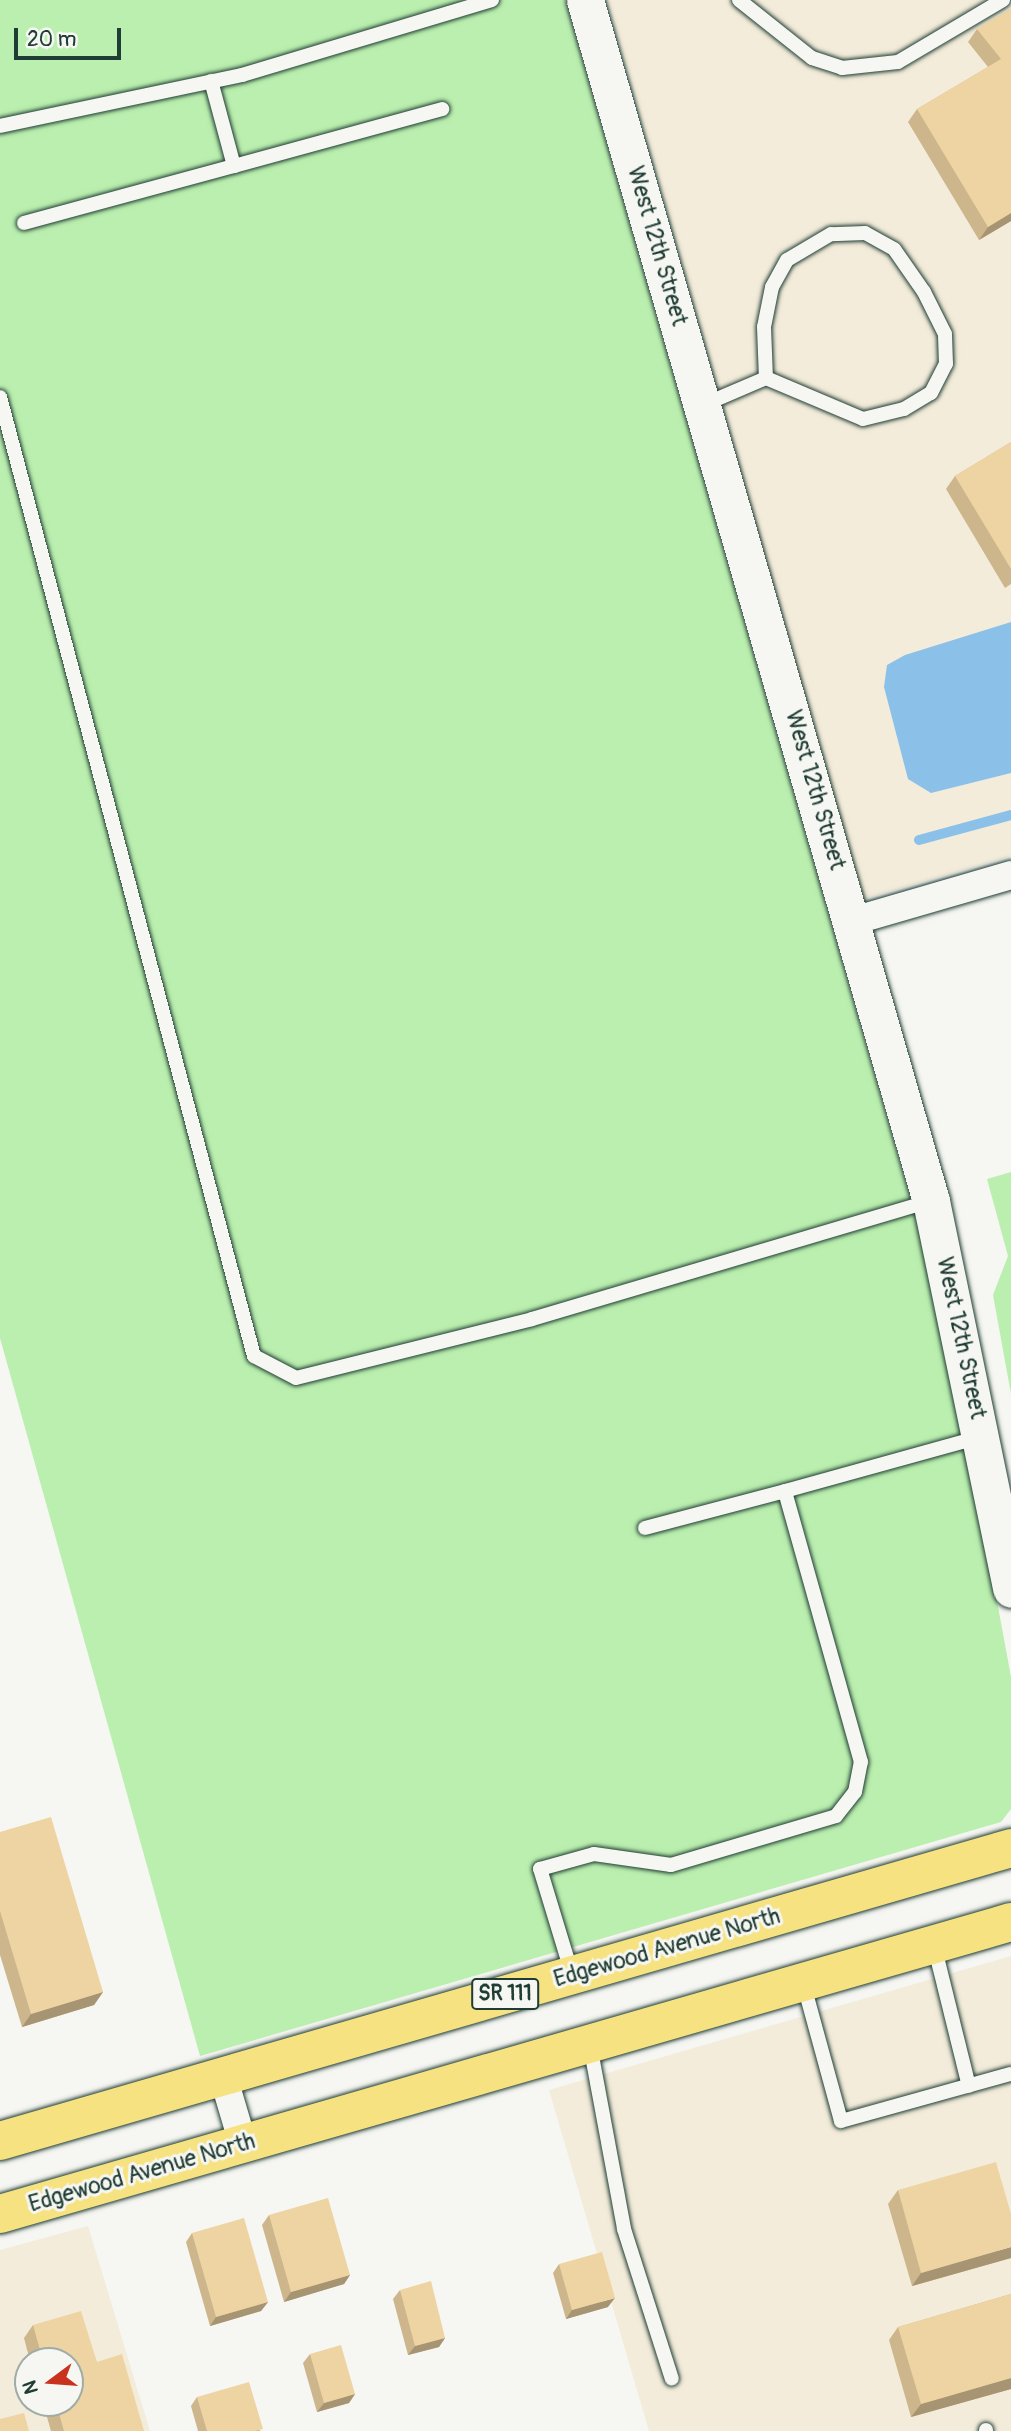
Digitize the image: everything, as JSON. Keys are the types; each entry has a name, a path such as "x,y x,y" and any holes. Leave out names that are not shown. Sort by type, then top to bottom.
{"main road":[{"name":"Edgewood Avenue North","path":"0,2141 1011,1848"},
{"name":"Edgewood Avenue North","path":"0,2214 1011,1922"}],"street":[{"name":"West 12th Street","path":"585,0 853,921 931,1201 1011,1589"},
{"path":"853,921 1011,875"},
{"path":"223,2076 243,2144"}],"lane":[{"path":"0,126 211,82 492,0"},
{"path":"739,0 812,58 842,68 869,68 898,62 1003,0"},
{"path":"211,82 234,166"},
{"path":"24,223 442,109"},
{"path":"703,405 766,378 863,419 904,409 931,393 946,364 945,334 924,292 894,249 865,233 831,234 787,260 772,287 764,327 766,378"},
{"path":"0,397 254,1356 296,1378 532,1319 931,1201"},
{"path":"645,1528 981,1437"},
{"path":"572,1975 540,1869 594,1854 671,1866 835,1816 855,1792 861,1762 785,1491"},
{"path":"934,1944 969,2086"},
{"path":"803,1982 841,2121 1011,2074"},
{"path":"590,2044 624,2229 672,2379"}],"shaded area":[{"path":"607,0 1011,0 1011,856 863,899"},
{"path":"1011,1956 1011,2431 649,2431 549,2090"},
{"path":"88,2226 150,2431 0,2431 0,2250"}],"green space":[{"path":"0,0 565,0 914,1212 959,1396 1011,1677 1011,1809 1001,1822 200,2056 0,1338"},
{"path":"1011,1172 1011,1394 993,1295 1008,1256 987,1179"}],"water":[{"path":"1011,622 1011,773 931,793 908,779 884,687 887,665 905,655"}],"building":[{"path":"1011,9 1011,213 988,227 917,109 1001,59 977,29"},
{"path":"1011,442 1011,569 955,476"},
{"path":"51,1817 103,1992 31,2014 0,1911 0,1832"},
{"path":"996,2162 1011,2214 1011,2247 921,2273 898,2190"},
{"path":"328,2198 350,2275 291,2292 269,2215"},
{"path":"244,2218 268,2302 216,2317 192,2233"},
{"path":"602,2252 615,2298 572,2310 559,2264"},
{"path":"431,2281 445,2338 415,2346 400,2290"},
{"path":"1011,2294 1011,2378 921,2404 898,2327"},
{"path":"81,2311 97,2362 122,2354 144,2431 64,2431 60,2417 84,2417 84,2347 39,2347 33,2325"},
{"path":"341,2345 355,2394 324,2403 310,2354"},
{"path":"249,2382 263,2429 207,2431 197,2397"},
{"path":"14,2416 25,2417 29,2431 0,2431 0,2419"}],"waterway":[{"path":"919,840 1011,815"}]}
